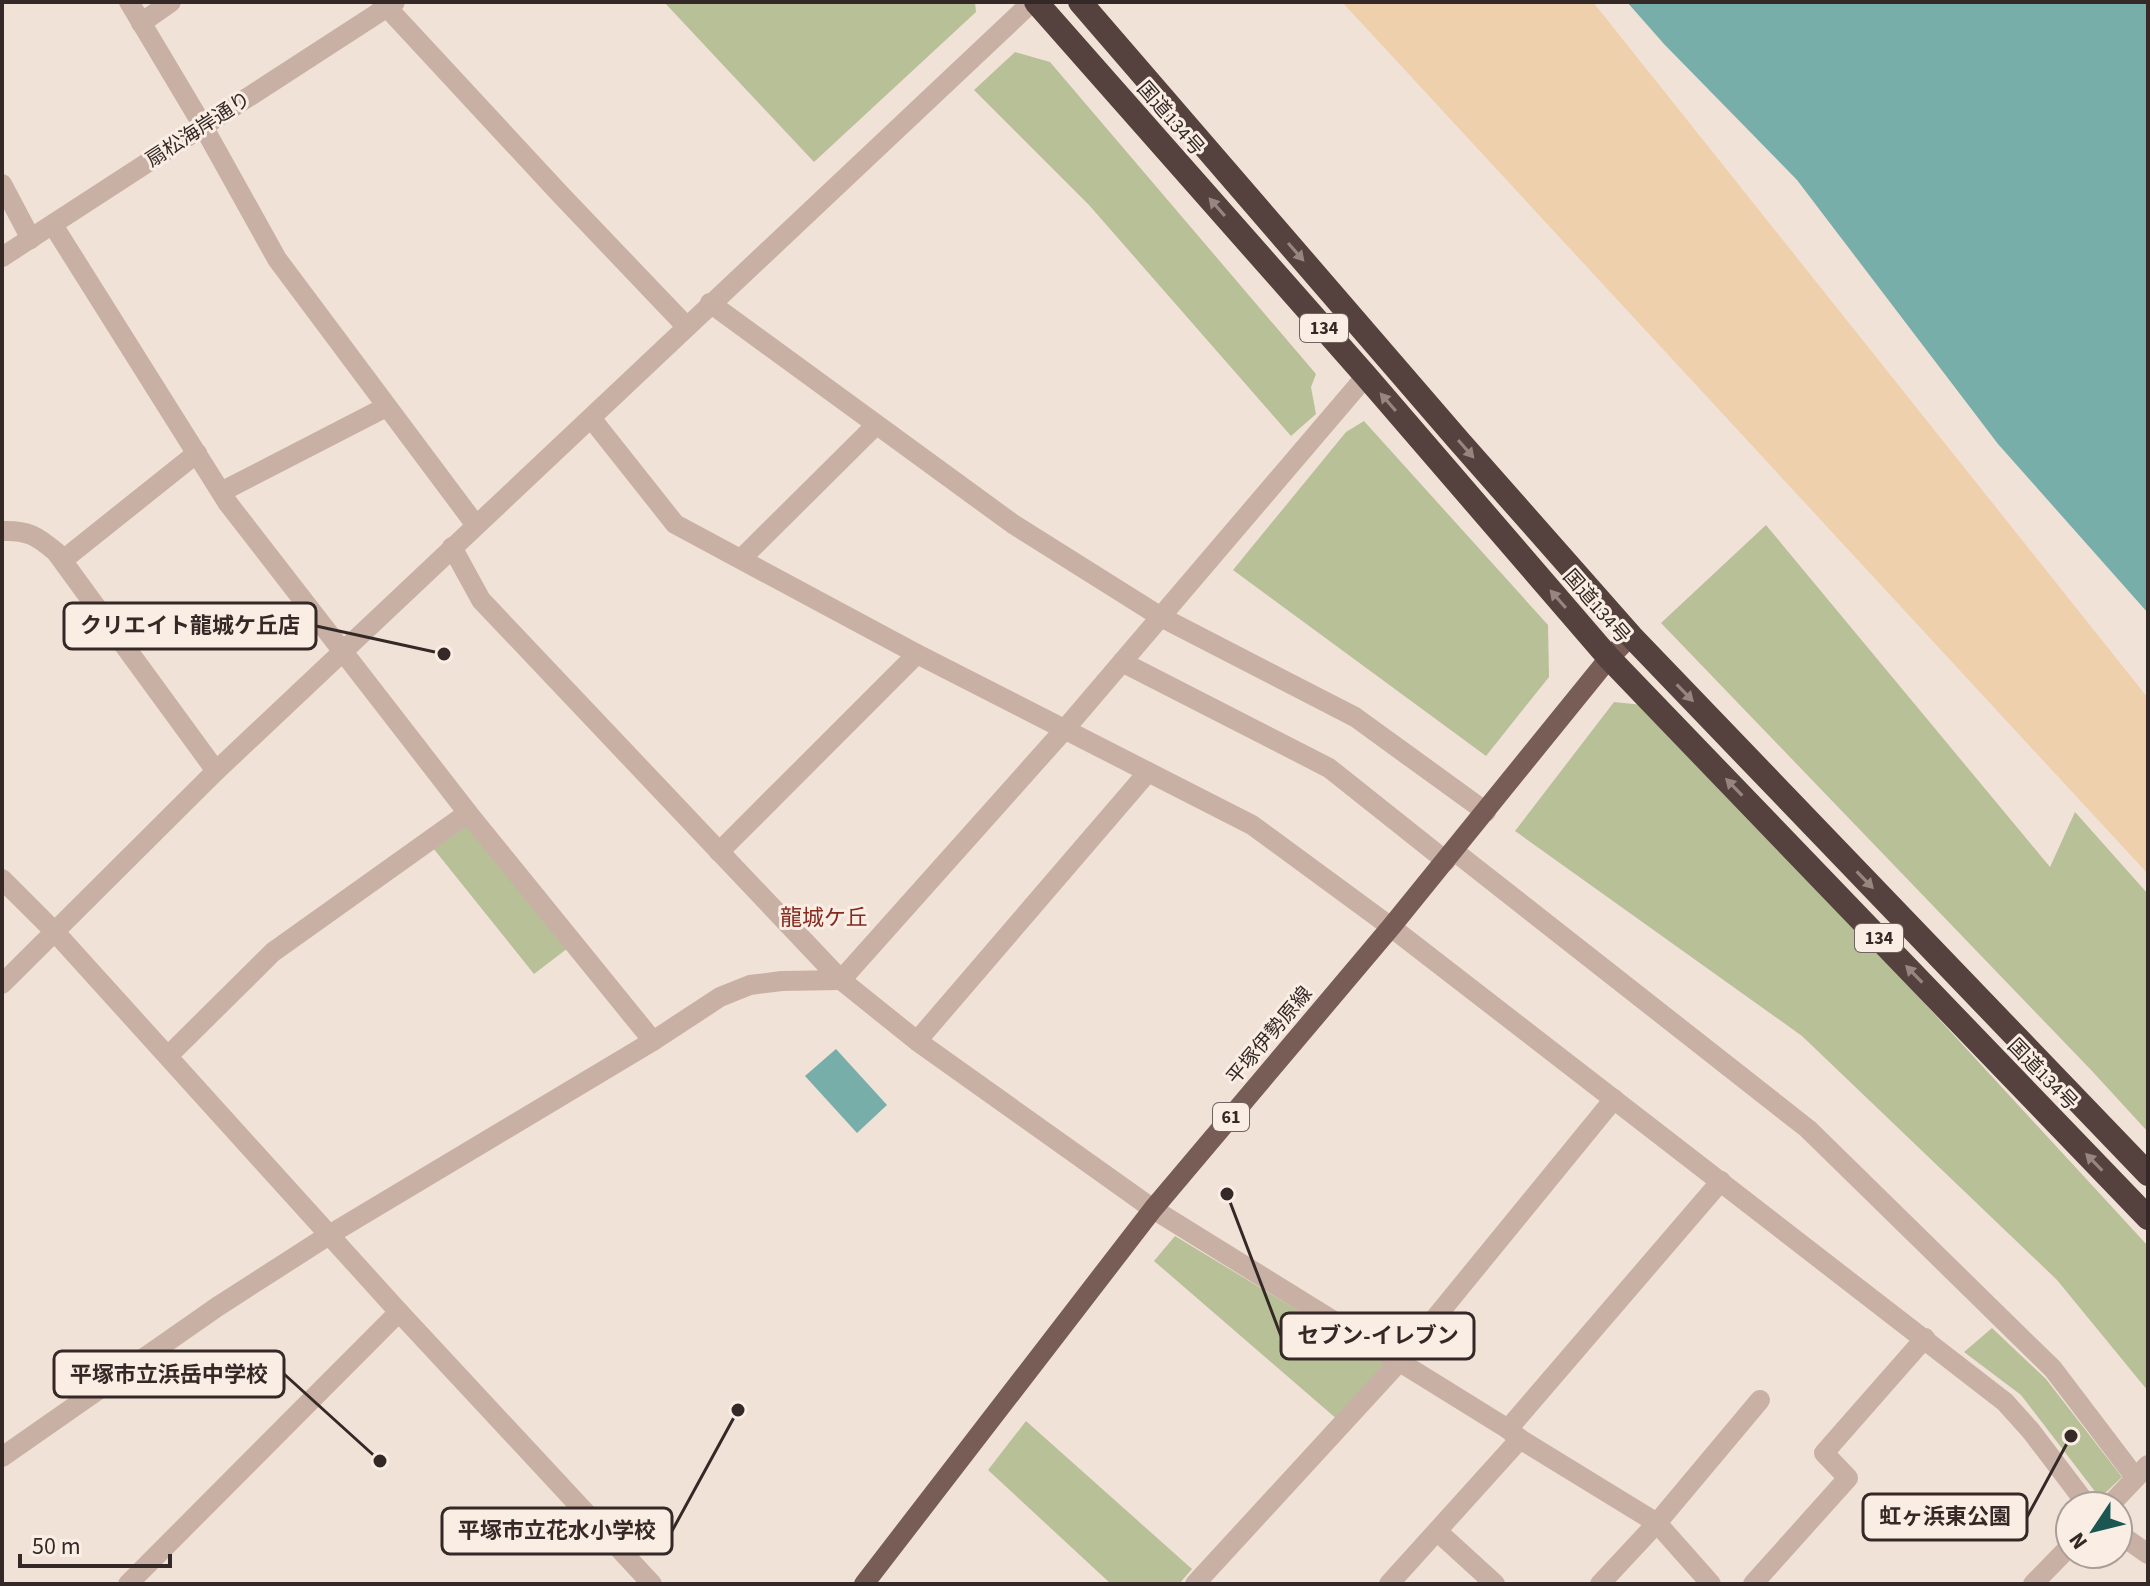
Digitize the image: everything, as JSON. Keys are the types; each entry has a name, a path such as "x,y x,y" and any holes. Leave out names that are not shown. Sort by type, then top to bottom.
{"highway":[{"name":"国道134号","path":"1034,2 1366,376 1609,658 2148,1218"},
{"name":"国道134号","path":"1080,2 1631,636 2148,1174"}],"main road":[{"name":"平塚伊勢原線","path":"864,1584 1153,1209 1450,856 1609,658 1631,636"}],"street":[{"path":"129,2 277,259 475,524"},
{"path":"141,23 171,2"},
{"path":"2,984 216,771 475,524 1034,2"},
{"path":"388,4 551,184 686,326"},
{"name":"扇松海岸通り","path":"2,257 388,4"},
{"path":"2,184 31,239"},
{"path":"53,225 221,492 468,813 653,1041"},
{"path":"710,303 1013,524 1161,617 1355,717 1486,812"},
{"path":"2,1457 205,1315 329,1235 653,1041 720,997 750,985 841,980 1065,729 1366,376"},
{"path":"221,492 386,407"},
{"path":"591,418 675,524 917,654 1252,825 1391,927 2005,1402 2076,1490"},
{"path":"741,559 876,425"},
{"path":"63,560 197,453"},
{"path":"2,531 20,530 37,536 56,552 216,771"},
{"path":"452,547 481,600 841,980 917,1041 1153,1209 1657,1523 1711,1584"},
{"path":"719,852 917,654"},
{"path":"1122,662 1329,768 1450,856 1808,1129 2053,1369 2142,1471 2124,1490"},
{"path":"917,1041 1148,772"},
{"path":"168,1056 273,952 468,813"},
{"path":"2,879 55,932 399,1312 652,1584"},
{"path":"1195,1584 1400,1361 1614,1099"},
{"path":"1389,1584 1437,1531 1721,1181"},
{"path":"128,1584 399,1312"},
{"path":"1753,1584 1848,1478 1824,1453 1925,1338"},
{"path":"1600,1584 1657,1523 1760,1400"},
{"path":"1437,1531 1495,1584"},
{"path":"2033,1584 2054,1562"}],"green space":[{"path":"664,2 975,2 976,12 814,162"},
{"path":"1015,52 1050,62 1316,374 1311,387 1316,414 1291,436 1089,205 974,90"},
{"path":"1364,421 1548,625 1549,677 1486,756 1233,570 1346,432"},
{"path":"1766,525 2050,867 2075,812 2148,894 2148,1132 1661,623"},
{"path":"1614,702 1643,705 1730,792 2148,1246 2148,1391 2057,1280 1802,1036 1515,831"},
{"path":"463,817 568,948 534,974 433,848"},
{"path":"1175,1236 1388,1365 1338,1420 1154,1261"},
{"path":"1992,1328 2046,1379 2122,1477 2108,1490 2094,1490 2021,1395 1964,1352"},
{"path":"1026,1421 1192,1569 1179,1584 1111,1584 988,1470"}],"sand":[{"path":"1342,2 1593,2 2148,698 2148,874"}],"water":[{"path":"1627,2 2148,2 2148,613 1998,444 1797,180"},
{"path":"836,1049 887,1105 857,1133 805,1076"}],"place":[{"name":"クリエイト龍城ケ丘店","path":"444,654"},
{"name":"セブン-イレブン","path":"1227,1194"},
{"name":"平塚市立花水小学校","path":"738,1410"},
{"name":"虹ヶ浜東公園","path":"2071,1436"},
{"name":"平塚市立浜岳中学校","path":"380,1461"}],"district":[{"name":"龍城ケ丘","path":"824,917"}]}
